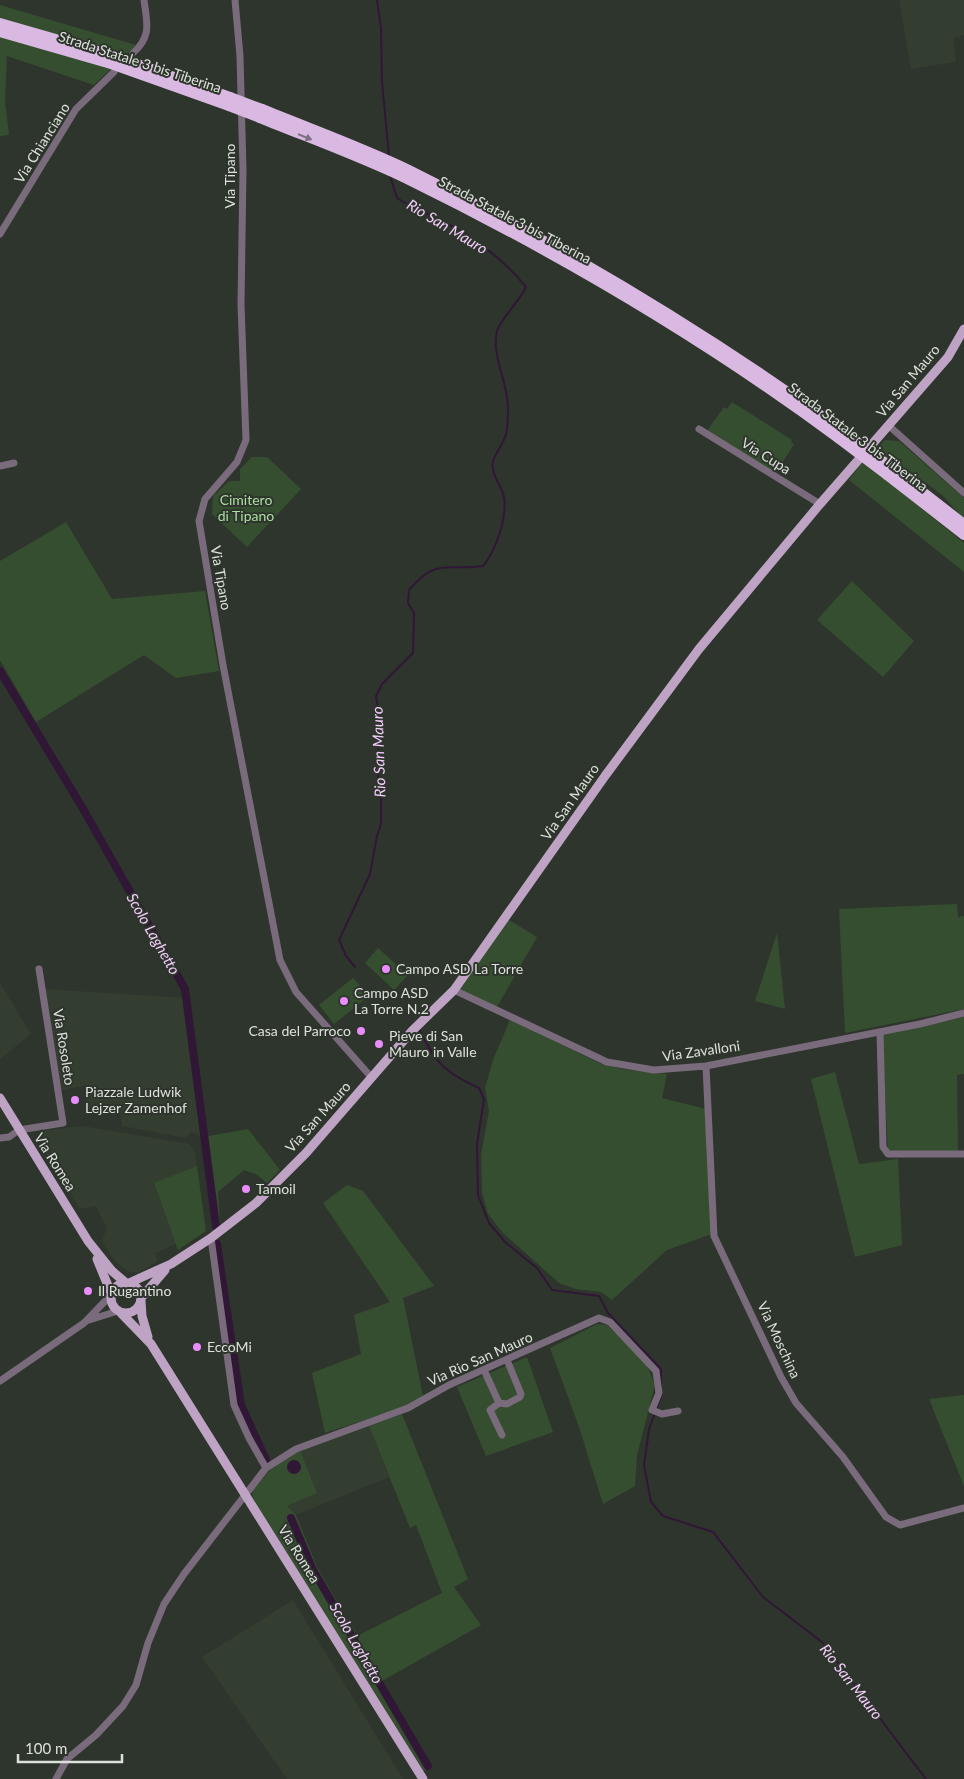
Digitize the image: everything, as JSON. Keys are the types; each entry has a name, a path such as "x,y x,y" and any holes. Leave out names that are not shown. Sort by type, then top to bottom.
{"highway":[{"name":"Strada Statale 3 bis Tiberina","path":"0,23 115,56 377,161 407,174 534,240 690,326 964,524"},
{"name":"Strada Statale 3 bis Tiberina","path":"0,32 229,101"},
{"name":"Strada Statale 3 bis Tiberina","path":"890,472 964,535"}],"main road":[{"name":"Via San Mauro","path":"128,1283 171,1264 211,1238 256,1202 299,1160 412,1031 454,990 605,776 699,649 820,504 948,357 964,329"},
{"name":"Via Romea","path":"0,1098 88,1241 112,1271 128,1283"},
{"name":"Via Romea","path":"88,1241 111,1294"},
{"name":"Via San Mauro","path":"141,1300 171,1264"},
{"path":"128,1283 139,1290 141,1300 131,1312 120,1312 112,1304 111,1294 117,1286 128,1283"},
{"name":"Via Romea","path":"141,1300 144,1326 151,1344 246,1493 422,1779"},
{"name":"Via Romea","path":"120,1312 151,1344"}],"street":[{"path":"133,53 145,40 148,30 144,0"},
{"name":"Via Tipano","path":"235,0 241,84 243,170 241,305 246,440 237,462 205,499 199,521 223,665 280,960 296,992 372,1078"},
{"name":"Via Chianciano","path":"0,234 76,109 114,72"},
{"path":"888,425 964,493"},
{"name":"Via Cupa","path":"699,429 820,504"},
{"path":"0,466 14,462"},
{"name":"Via Rosoleto","path":"0,1138 9,1137 19,1130 63,1123 39,969"},
{"name":"Via Zavalloni","path":"454,990 607,1062 654,1070 706,1066 880,1032 964,1013"},
{"path":"880,1032 884,1147 888,1154 964,1154"},
{"name":"Via Moschina","path":"706,1066 714,1236 781,1377 796,1403 843,1457 886,1517 900,1526 964,1508"},
{"path":"211,1238 234,1405 249,1438 266,1468"},
{"path":"0,1381 84,1323 111,1294"},
{"path":"84,1323 120,1312"},
{"name":"Via Rio San Mauro","path":"56,1779 67,1758 96,1735 123,1706 136,1685 148,1643 164,1604 184,1574 266,1468 296,1449 408,1408 449,1385 599,1318 610,1322 656,1371 659,1393 652,1410 662,1414 678,1411"},
{"path":"502,1435 490,1410 499,1404 507,1404 520,1397 521,1394 508,1360"},
{"path":"484,1370 499,1404"}],"shaded area":[{"path":"899,0 964,0 964,35 953,38 956,62 911,69"},
{"path":"0,983 31,1034 0,1059"},
{"path":"44,989 186,998 203,1137 191,1132 185,1138 122,1126 121,1115 85,1111 89,1085 61,1090"},
{"path":"83,1126 189,1144 195,1151 197,1166 154,1184 176,1244 156,1253 157,1262 138,1273 127,1271 114,1260 102,1240 107,1228 96,1206 80,1209 36,1137 40,1131"},
{"path":"369,1426 389,1477 296,1515 286,1506 317,1493 300,1450"},
{"path":"291,1460 297,1460 301,1467 297,1474 291,1474 287,1470 287,1464"},
{"path":"293,1600 403,1779 287,1779 202,1657"}],"green space":[{"path":"0,5 136,45 94,85 7,56 5,101 9,135 0,136"},
{"path":"732,402 792,440 791,442 794,444 776,473 707,431 724,407 727,409"},
{"path":"885,440 899,441 964,498 964,519 935,490 876,450"},
{"name":"Cimitero di Tipano","path":"252,457 267,457 301,489 247,547 212,514 213,496 229,481 240,481 240,469"},
{"path":"863,461 964,543 964,572 849,480"},
{"path":"66,522 112,599 205,591 219,671 176,678 144,655 36,722 0,660 0,561"},
{"path":"852,581 914,641 883,677 817,620"},
{"path":"957,904 958,917 964,916 964,1009 845,1033 839,909"},
{"path":"509,920 537,937 497,1007 459,988"},
{"path":"777,933 785,1009 755,1001"},
{"name":"Campo ASD La Torre","path":"378,948 408,975 394,990 365,963"},
{"name":"Campo ASD La Torre N.2","path":"353,978 369,996 334,1024 319,1005"},
{"path":"964,1017 964,1074 957,1075 958,1153 888,1152 882,1034"},
{"path":"510,1020 599,1063 621,1069 667,1074 662,1098 706,1109 712,1234 667,1250 612,1300 601,1292 576,1289 559,1283 503,1233 488,1214 482,1193 481,1155 489,1111 485,1088 493,1060"},
{"path":"835,1072 859,1164 898,1159 902,1245 855,1257 811,1079"},
{"path":"248,1129 280,1170 267,1183 256,1174 244,1170 218,1192 220,1224 213,1229 203,1137"},
{"path":"197,1166 206,1231 178,1250 154,1183"},
{"path":"347,1185 363,1191 434,1286 403,1298 423,1396 403,1407 325,1433 312,1373 361,1354 354,1315 390,1302 323,1203"},
{"path":"597,1324 607,1325 646,1363 655,1385 637,1455 635,1486 603,1504 579,1427 550,1348"},
{"path":"527,1357 553,1432 486,1456 457,1387"},
{"path":"964,1395 964,1486 929,1399"},
{"path":"402,1414 468,1579 454,1587 481,1625 382,1681 432,1766 422,1772 253,1498 252,1491 271,1469 300,1450 317,1493 287,1506 296,1515 317,1567 357,1636 442,1593 416,1525 410,1528 369,1426"}],"waterway":[{"name":"Rio San Mauro","path":"377,0 381,28 382,82 389,156"},
{"name":"Rio San Mauro","path":"355,967 346,956 339,940 370,874 381,824 381,786 377,773 380,720 376,696 382,684 413,653 414,613 408,603 409,590 427,573 435,569 483,566 500,534 504,515 504,497 493,471 493,461 506,434 508,407 496,349 496,340 499,327 526,287 509,268 480,244 442,220 397,198 390,176"},
{"name":"Scolo Laghetto","path":"0,671 82,807 185,989 216,1226"},
{"name":"Rio San Mauro","path":"420,1031 437,1060 450,1072 479,1088 484,1099 477,1144 478,1195 489,1223 505,1242 537,1268 552,1290 599,1296 608,1313 661,1369 661,1386"},
{"name":"Scolo Laghetto","path":"217,1244 241,1405 266,1460"},
{"name":"Rio San Mauro","path":"662,1394 649,1429 644,1465 651,1502 663,1516 713,1532 763,1597 822,1642 926,1779"},
{"name":"Scolo Laghetto","path":"291,1518 313,1570 428,1766"}],"place":[{"name":"Campo ASD La Torre","path":"386,969"},
{"name":"Campo ASD La Torre N.2","path":"344,1001"},
{"name":"Casa del Parroco","path":"361,1031"},
{"name":"Pieve di San Mauro in Valle","path":"379,1044"},
{"name":"Piazzale Ludwik Lejzer Zamenhof","path":"75,1100"},
{"name":"Tamoil","path":"246,1189"},
{"name":"Il Rugantino","path":"88,1291"},
{"name":"EccoMi","path":"197,1347"}]}
